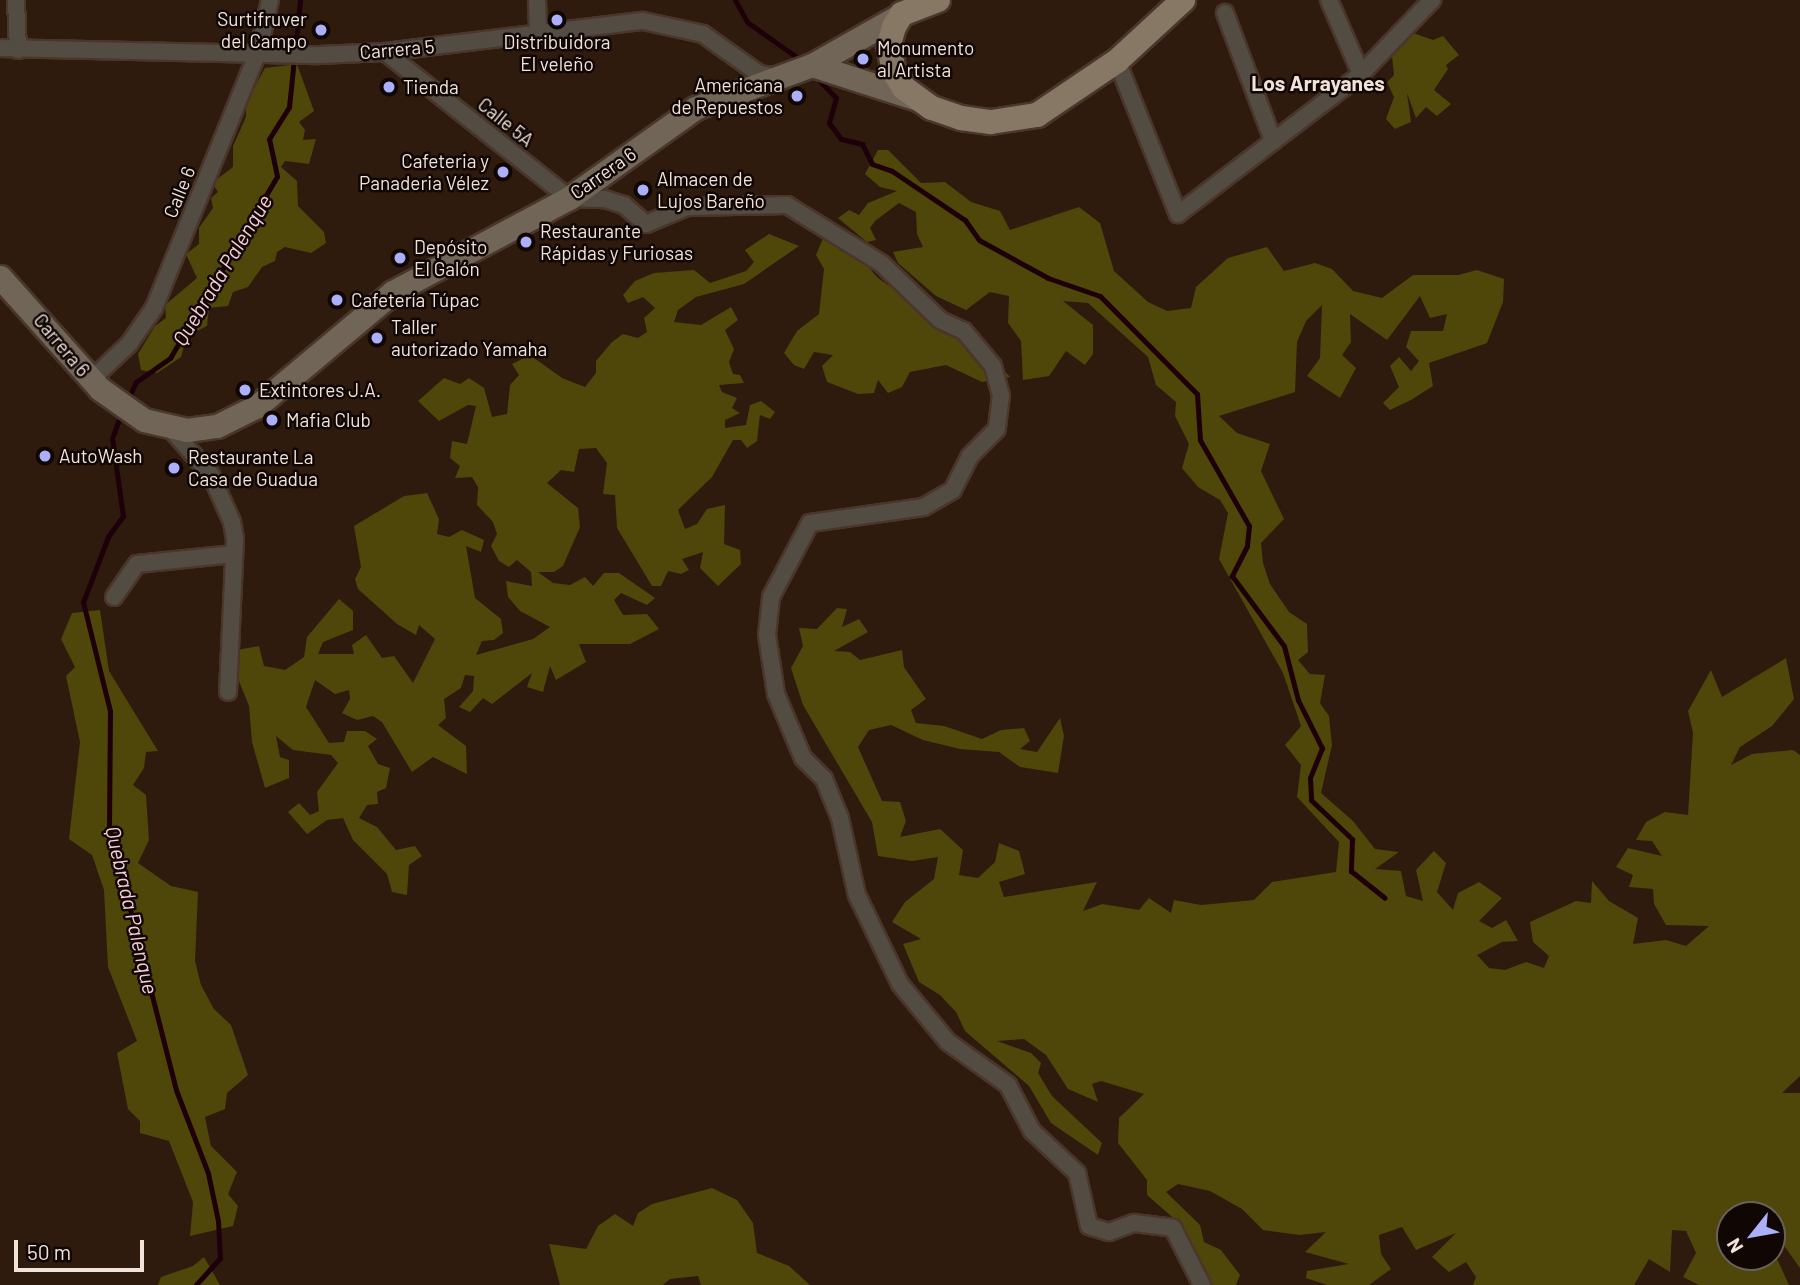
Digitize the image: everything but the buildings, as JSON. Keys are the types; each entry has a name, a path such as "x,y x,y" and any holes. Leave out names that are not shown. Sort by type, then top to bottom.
{"main road":[{"path":"812,65 902,14 938,0"},
{"path":"812,65 919,100 961,118 1022,119 1037,115 1117,61 1183,0"},
{"path":"902,14 891,36 891,63 904,88 919,100"},
{"name":"Carrera 6","path":"0,277 98,386 144,420 171,429 202,429 244,414 393,292 569,198 695,108 812,65"}],"street":[{"path":"16,0 18,50"},
{"name":"Calle 6","path":"98,386 154,308 258,52 270,0"},
{"path":"537,0 538,35"},
{"path":"1329,0 1361,74"},
{"path":"1117,61 1178,214 1361,74 1432,0"},
{"path":"1225,13 1273,141"},
{"name":"Carrera 5","path":"0,48 319,55 385,52 652,23 703,34 759,74 779,77"},
{"name":"Calle 5A","path":"385,52 569,198"},
{"path":"569,198 605,199 624,205 646,224 687,207 787,205 882,264 940,320 964,331 993,366 1001,395 997,429 970,456 953,490 924,507 810,523 771,597 767,635 776,694 803,758 824,779 840,818 857,895 900,984 948,1042 1008,1084 1032,1131 1077,1172 1089,1226 1109,1232 1134,1223 1173,1228 1202,1285"},
{"path":"171,429 220,490 232,522 228,692"},
{"path":"114,597 137,564 233,554"}],"shaded area":[{"path":"1413,33 1433,40 1443,36 1459,55 1446,65 1448,69 1434,90 1451,104 1437,116 1426,107 1416,118 1407,93 1411,122 1395,129 1386,119 1394,97 1387,82 1394,75 1391,47"},
{"path":"297,64 314,111 299,122 305,130 303,140 316,139 309,164 285,161 281,167 297,181 298,206 324,232 326,243 311,253 285,247 277,252 275,261 262,267 248,287 233,292 228,306 209,308 207,326 187,336 181,357 157,373 141,370 138,354 155,326 166,318 165,305 197,278 186,254 199,244 199,228 213,208 211,198 218,192 212,183 233,167 233,146 246,117 246,103 265,68"},
{"path":"878,150 888,150 921,183 945,182 971,202 1000,211 1010,230 1079,207 1100,223 1114,271 1148,302 1167,311 1191,308 1196,287 1228,258 1267,247 1284,271 1315,263 1332,269 1353,291 1382,298 1413,275 1458,275 1477,270 1504,279 1503,302 1487,343 1429,363 1433,386 1411,400 1390,410 1383,403 1399,387 1390,366 1399,357 1411,371 1419,361 1406,347 1411,331 1443,331 1447,314 1430,318 1420,296 1387,340 1350,314 1351,342 1342,355 1356,368 1340,398 1307,376 1320,358 1322,305 1306,321 1297,342 1295,392 1219,416 1237,433 1270,444 1261,471 1284,519 1261,543 1263,563 1270,584 1289,612 1307,624 1308,652 1298,660 1310,674 1325,675 1320,703 1329,716 1332,745 1321,793 1353,821 1375,849 1399,852 1375,869 1401,871 1406,896 1423,901 1416,870 1434,851 1446,863 1437,892 1453,910 1458,893 1479,882 1502,898 1479,921 1492,928 1506,920 1518,941 1502,942 1477,955 1489,968 1505,970 1526,962 1544,968 1549,956 1533,942 1530,922 1576,901 1591,903 1592,881 1609,901 1638,918 1633,944 1666,940 1686,946 1709,926 1666,925 1654,904 1653,889 1629,887 1633,875 1616,867 1628,848 1662,856 1652,841 1636,840 1646,822 1665,812 1688,815 1693,733 1688,711 1711,670 1722,697 1786,658 1794,699 1772,726 1740,747 1731,765 1752,754 1793,750 1800,755 1800,1076 1782,1093 1800,1093 1800,1268 1786,1248 1786,1201 1716,1201 1716,1271 1783,1271 1789,1285 1699,1285 1683,1277 1696,1253 1686,1231 1672,1230 1670,1272 1649,1259 1634,1285 1473,1285 1476,1277 1466,1262 1449,1272 1432,1257 1456,1233 1416,1250 1402,1227 1379,1235 1381,1254 1391,1269 1369,1285 1327,1285 1306,1278 1307,1271 1349,1264 1305,1252 1326,1232 1299,1235 1263,1230 1242,1209 1210,1191 1178,1184 1166,1192 1200,1225 1204,1242 1221,1250 1240,1275 1236,1285 1210,1285 1179,1223 1147,1195 1147,1180 1118,1143 1119,1118 1144,1094 1101,1081 1092,1084 1098,1102 1068,1089 1046,1055 1024,1039 997,1041 1031,1053 1041,1063 1038,1073 1052,1096 1102,1143 1098,1155 1051,1123 1029,1086 965,1031 956,1012 940,995 919,982 903,944 921,939 892,922 905,902 934,879 938,857 912,861 878,856 872,822 803,705 791,668 803,646 799,628 817,629 837,608 847,609 842,627 859,619 868,632 834,651 850,652 860,660 902,650 904,667 926,699 911,710 916,723 944,726 982,739 1001,730 1024,728 1030,741 1020,749 1037,752 1060,718 1064,736 1058,773 1020,767 999,752 960,749 923,740 891,725 869,730 858,747 882,801 900,802 906,821 900,837 940,829 963,850 959,875 978,878 995,862 999,843 1019,851 1025,874 999,882 1004,897 1097,882 1083,911 1102,904 1139,910 1149,898 1171,913 1174,900 1201,905 1254,900 1272,882 1336,872 1339,842 1297,797 1301,765 1285,745 1301,726 1283,673 1219,559 1228,513 1220,500 1198,487 1182,468 1189,444 1175,416 1176,402 1156,385 1148,357 1088,303 1063,301 1093,325 1093,354 1085,365 1066,351 1049,376 1023,380 1021,341 1008,323 1009,296 990,292 966,310 936,296 898,263 893,252 923,247 917,234 916,212 899,203 875,221 870,228 876,240 867,242 838,218 849,210 859,215 868,203 897,191 880,187 865,174"},
{"path":"769,234 799,246 744,284 696,297 678,310 674,322 701,325 731,307 738,320 725,330 734,349 729,362 733,374 740,375 744,383 719,385 722,392 737,398 732,408 740,413 725,420 725,428 746,425 750,405 761,401 775,412 770,419 760,415 757,441 747,448 741,440 733,440 712,477 678,510 685,529 697,524 707,509 725,505 724,544 740,550 741,564 718,586 700,568 703,552 682,559 689,570 681,574 668,571 661,586 652,586 617,528 615,495 603,494 607,463 596,448 579,449 574,472 561,470 547,483 578,508 580,527 563,566 554,572 538,572 553,583 570,585 585,577 593,586 604,573 619,573 655,598 647,605 621,593 614,600 623,615 647,614 659,629 630,644 579,644 586,662 556,680 550,666 543,692 527,687 532,673 492,704 483,698 470,712 459,707 473,691 474,676 465,675 461,688 444,699 446,718 438,725 466,746 467,774 433,757 412,772 382,722 373,716 357,720 342,713 350,699 349,690 335,694 315,680 306,707 329,743 344,742 347,731 365,731 377,739 368,746 378,764 390,768 386,788 377,792 378,804 367,805 359,818 377,827 396,850 415,846 422,856 409,865 407,895 392,892 387,874 353,840 343,818 327,820 307,834 288,812 299,803 310,815 319,811 317,792 338,763 331,755 293,750 276,736 280,757 289,760 289,778 265,788 252,742 249,706 235,671 237,650 259,646 264,666 285,670 304,657 307,637 339,599 353,611 353,630 323,642 318,654 354,654 352,645 366,635 382,658 394,656 413,683 435,639 419,625 416,635 397,624 358,589 355,579 361,567 354,526 404,496 427,493 439,519 437,534 449,537 462,530 484,540 481,552 466,546 475,598 501,619 503,633 494,640 482,641 476,655 533,639 550,627 520,611 508,597 506,581 532,586 531,572 517,560 509,567 499,561 491,546 497,534 493,522 477,505 478,487 472,477 455,478 460,466 450,458 452,441 467,444 476,406 468,405 439,421 418,401 444,378 460,384 469,378 484,388 492,417 507,414 510,385 519,375 512,364 530,355 562,378 585,387 596,373 596,361 612,342 623,334 638,338 647,332 644,318 655,308 643,297 628,303 623,295 635,281 654,273 694,270 710,283 746,271 754,262 745,250"},
{"path":"824,236 854,251 878,278 994,360 1010,377 982,382 946,365 910,372 902,387 888,393 878,380 874,393 858,394 827,382 822,366 833,355 814,352 804,369 794,365 784,353 797,331 819,314 824,269 816,255"},
{"path":"100,610 109,671 158,751 146,752 144,768 133,785 146,795 149,840 138,863 171,886 198,892 195,961 201,985 214,1009 231,1025 248,1075 227,1093 225,1109 205,1117 211,1146 237,1172 228,1194 238,1206 233,1226 190,1236 193,1202 169,1141 140,1133 140,1121 128,1109 117,1053 137,1041 108,967 104,890 92,855 69,839 80,742 66,676 75,667 61,639 72,613"},
{"path":"712,1188 737,1200 753,1223 757,1253 789,1266 810,1285 701,1285 698,1276 670,1279 663,1285 560,1285 549,1244 586,1249 598,1226 615,1214 633,1226 638,1213 652,1204"},
{"path":"204,1257 220,1285 158,1285 161,1277 193,1266"}],"waterway":[{"name":"Quebrada Palenque","path":"128,399 136,382 170,358 277,176 269,139 289,107 300,0"},
{"path":"735,0 747,22 802,61"},
{"path":"813,74 836,98 829,123 841,139 862,144 872,164 892,171 965,220 979,240 1048,278 1100,296 1197,394 1200,440 1249,526 1247,546 1232,576 1284,646 1298,700 1322,748 1310,778 1311,800 1352,839 1351,871 1385,898"},
{"name":"Quebrada Palenque","path":"122,411 112,438 123,516 108,537 83,602 110,711 109,827 176,1090 208,1173 218,1221 220,1258 196,1285"}],"place":[{"name":"Distribuidora El veleño","path":"557,20"},
{"name":"Surtifruver del Campo","path":"321,30"},
{"name":"Monumento al Artista","path":"863,59"},
{"name":"Tienda","path":"389,87"},
{"name":"Americana de Repuestos","path":"797,96"},
{"name":"Cafeteria y Panaderia Vélez","path":"503,172"},
{"name":"Almacen de Lujos Bareño","path":"643,190"},
{"name":"Restaurante Rápidas y Furiosas","path":"526,242"},
{"name":"Depósito El Galón","path":"400,258"},
{"name":"Cafetería Túpac","path":"337,300"},
{"name":"Taller autorizado Yamaha","path":"377,338"},
{"name":"Extintores J.A.","path":"245,390"},
{"name":"Mafia Club","path":"272,420"},
{"name":"AutoWash","path":"45,456"},
{"name":"Restaurante La Casa de Guadua","path":"174,468"}],"district":[{"name":"Los Arrayanes","path":"1318,83"}]}
